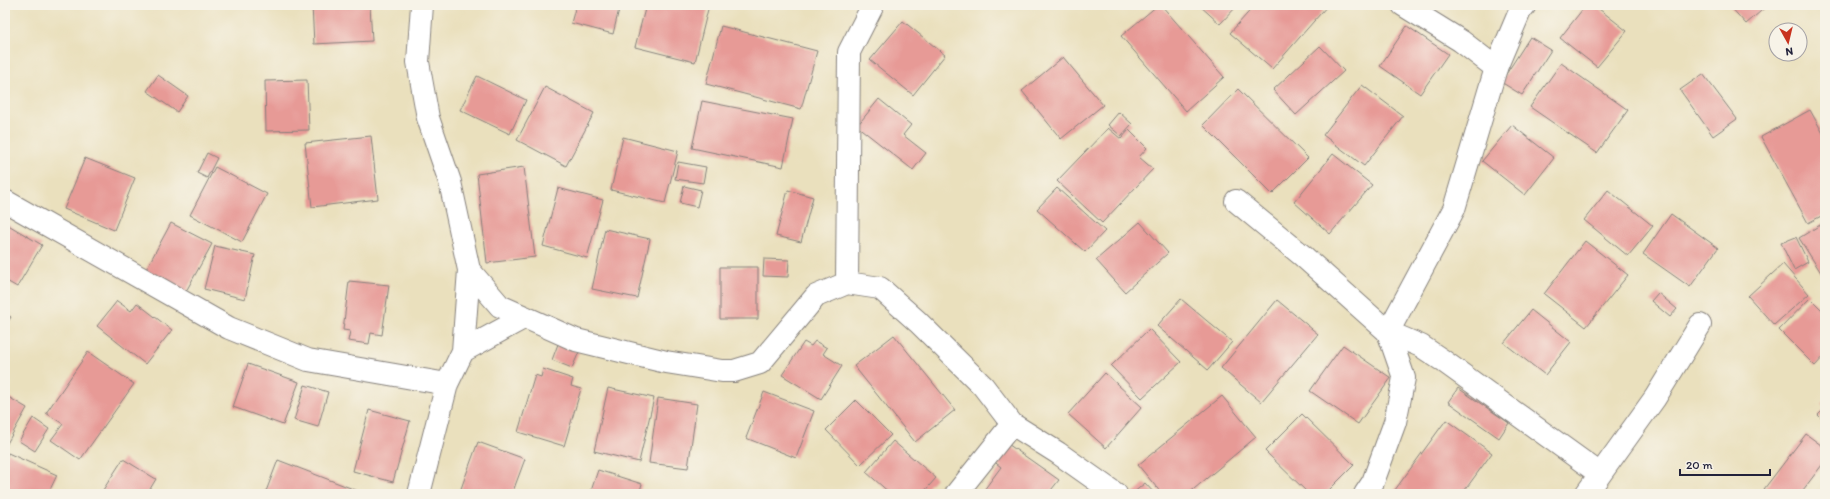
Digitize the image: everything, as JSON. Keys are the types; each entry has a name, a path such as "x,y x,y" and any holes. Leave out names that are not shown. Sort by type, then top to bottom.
{"street":[{"path":"419,494 447,384 463,352 469,270 450,182 428,118 418,62 422,5"},
{"path":"847,283 849,52 873,5"},
{"path":"1403,5 1461,41 1496,68"},
{"path":"1365,494 1373,482 1395,422 1404,378 1388,332 1454,209 1496,68 1520,11 1525,5"},
{"path":"1236,201 1303,256 1388,332 1421,346 1442,360 1600,474"},
{"path":"5,202 229,328 308,360 447,384"},
{"path":"469,270 500,306 576,340 666,362 722,371 734,371 760,363 816,296 847,283 880,288 918,322 983,386 1012,424 1058,453 1116,494"},
{"path":"463,352 524,317"},
{"path":"1586,494 1655,398 1700,325"},
{"path":"956,494 1012,424"}],"building":[{"path":"312,5 370,5 372,41 314,44"},
{"path":"576,5 620,5 613,34 571,23"},
{"path":"646,5 709,5 695,62 635,47"},
{"path":"1158,5 1161,5 1224,77 1186,111 1121,36"},
{"path":"1199,5 1238,5 1220,24"},
{"path":"1255,5 1328,5 1272,69 1230,33"},
{"path":"1586,5 1594,5 1627,31 1597,67 1560,38"},
{"path":"1729,5 1768,5 1746,24"},
{"path":"1816,5 1825,5 1825,12"},
{"path":"903,21 945,55 913,95 870,60"},
{"path":"721,26 817,51 801,109 706,84"},
{"path":"1407,26 1448,54 1420,94 1380,66"},
{"path":"1530,37 1551,50 1522,95 1501,82"},
{"path":"1320,46 1344,71 1296,115 1273,90"},
{"path":"1063,57 1103,105 1061,139 1022,91"},
{"path":"1561,63 1628,110 1597,153 1530,107"},
{"path":"1703,74 1737,119 1713,136 1680,90"},
{"path":"158,75 188,96 177,112 147,91"},
{"path":"477,76 526,100 510,134 460,110"},
{"path":"307,80 309,130 266,131 265,81"},
{"path":"1362,85 1403,116 1364,166 1323,135"},
{"path":"545,87 594,113 566,166 517,140"},
{"path":"1238,89 1308,158 1272,194 1203,125"},
{"path":"879,99 911,125 903,135 926,153 913,170 857,126"},
{"path":"702,101 793,119 783,167 692,148"},
{"path":"1810,110 1825,137 1825,214 1808,223 1761,137"},
{"path":"1119,112 1132,124 1121,136 1108,125"},
{"path":"1512,125 1554,158 1525,195 1482,161"},
{"path":"1108,128 1121,139 1129,130 1147,148 1139,157 1153,169 1102,223 1057,181"},
{"path":"371,136 378,199 312,207 305,143"},
{"path":"623,137 678,151 665,203 611,190"},
{"path":"207,153 217,158 207,178 197,173"},
{"path":"1333,154 1372,185 1330,234 1294,202"},
{"path":"85,158 135,178 114,230 64,209"},
{"path":"678,162 706,167 703,183 675,179"},
{"path":"215,167 267,194 242,242 190,215"},
{"path":"524,167 535,257 487,263 477,174"},
{"path":"684,186 701,190 697,207 680,203"},
{"path":"558,188 603,200 587,258 543,246"},
{"path":"1057,188 1105,231 1085,252 1037,209"},
{"path":"788,190 813,197 801,242 776,236"},
{"path":"1608,190 1653,226 1628,256 1584,220"},
{"path":"1671,214 1718,248 1690,287 1643,254"},
{"path":"1140,222 1168,253 1125,292 1096,260"},
{"path":"1825,222 1825,279 1799,238"},
{"path":"5,223 42,245 17,287 5,280"},
{"path":"171,223 212,244 184,295 144,273"},
{"path":"605,229 650,239 637,298 592,289"},
{"path":"1796,237 1808,262 1794,270 1781,243"},
{"path":"1585,241 1628,275 1586,327 1544,294"},
{"path":"215,246 255,255 245,299 204,289"},
{"path":"764,259 789,260 788,277 763,276"},
{"path":"1783,264 1809,294 1774,325 1748,296"},
{"path":"720,267 758,267 758,319 720,319"},
{"path":"349,281 389,285 382,335 371,333 369,344 348,341 350,331 343,330"},
{"path":"1658,293 1677,309 1670,317 1651,301"},
{"path":"1810,298 1825,313 1825,355 1815,366 1779,330"},
{"path":"1181,299 1232,342 1208,370 1157,326"},
{"path":"1277,300 1318,334 1261,402 1221,368"},
{"path":"117,301 131,311 137,303 172,330 145,364 97,326"},
{"path":"1531,310 1571,342 1545,375 1504,343"},
{"path":"5,313 11,317 5,326"},
{"path":"1149,329 1181,362 1142,398 1111,366"},
{"path":"894,335 955,410 915,442 854,366"},
{"path":"815,341 827,348 823,354 842,366 821,399 782,375 804,342 811,346"},
{"path":"558,344 579,352 572,368 552,360"},
{"path":"1343,345 1391,378 1358,424 1310,391"},
{"path":"88,352 134,384 80,460 51,440 63,424 46,413"},
{"path":"248,364 299,382 283,425 233,407"},
{"path":"543,369 573,379 571,386 581,389 564,446 518,432 535,375 541,377"},
{"path":"1105,373 1142,407 1106,448 1068,414"},
{"path":"305,385 328,392 318,427 294,420"},
{"path":"608,388 654,398 639,462 594,451"},
{"path":"1458,388 1509,423 1499,438 1448,402"},
{"path":"764,392 814,411 796,458 746,438"},
{"path":"5,395 27,408 5,447"},
{"path":"1222,396 1256,437 1188,494 1162,494 1138,465"},
{"path":"658,398 697,404 688,468 649,463"},
{"path":"856,400 891,435 860,465 826,430"},
{"path":"1825,408 1825,422 1818,415"},
{"path":"369,410 410,421 393,482 353,471"},
{"path":"1302,414 1354,465 1325,494 1309,494 1265,451"},
{"path":"33,418 49,429 35,451 19,441"},
{"path":"1446,420 1492,453 1462,494 1392,494"},
{"path":"1806,434 1825,448 1825,461 1800,494 1771,494 1764,489"},
{"path":"893,441 936,478 922,494 891,494 866,472"},
{"path":"478,442 525,459 512,494 459,494"},
{"path":"1005,442 1059,480 1048,494 981,494 1001,467 992,460"},
{"path":"8,453 57,475 48,494 5,494 5,460"},
{"path":"123,459 156,479 147,494 110,494 103,490"},
{"path":"278,460 366,494 265,494"},
{"path":"598,470 642,484 639,494 590,494"},
{"path":"1145,483 1155,494 1132,494"}]}
